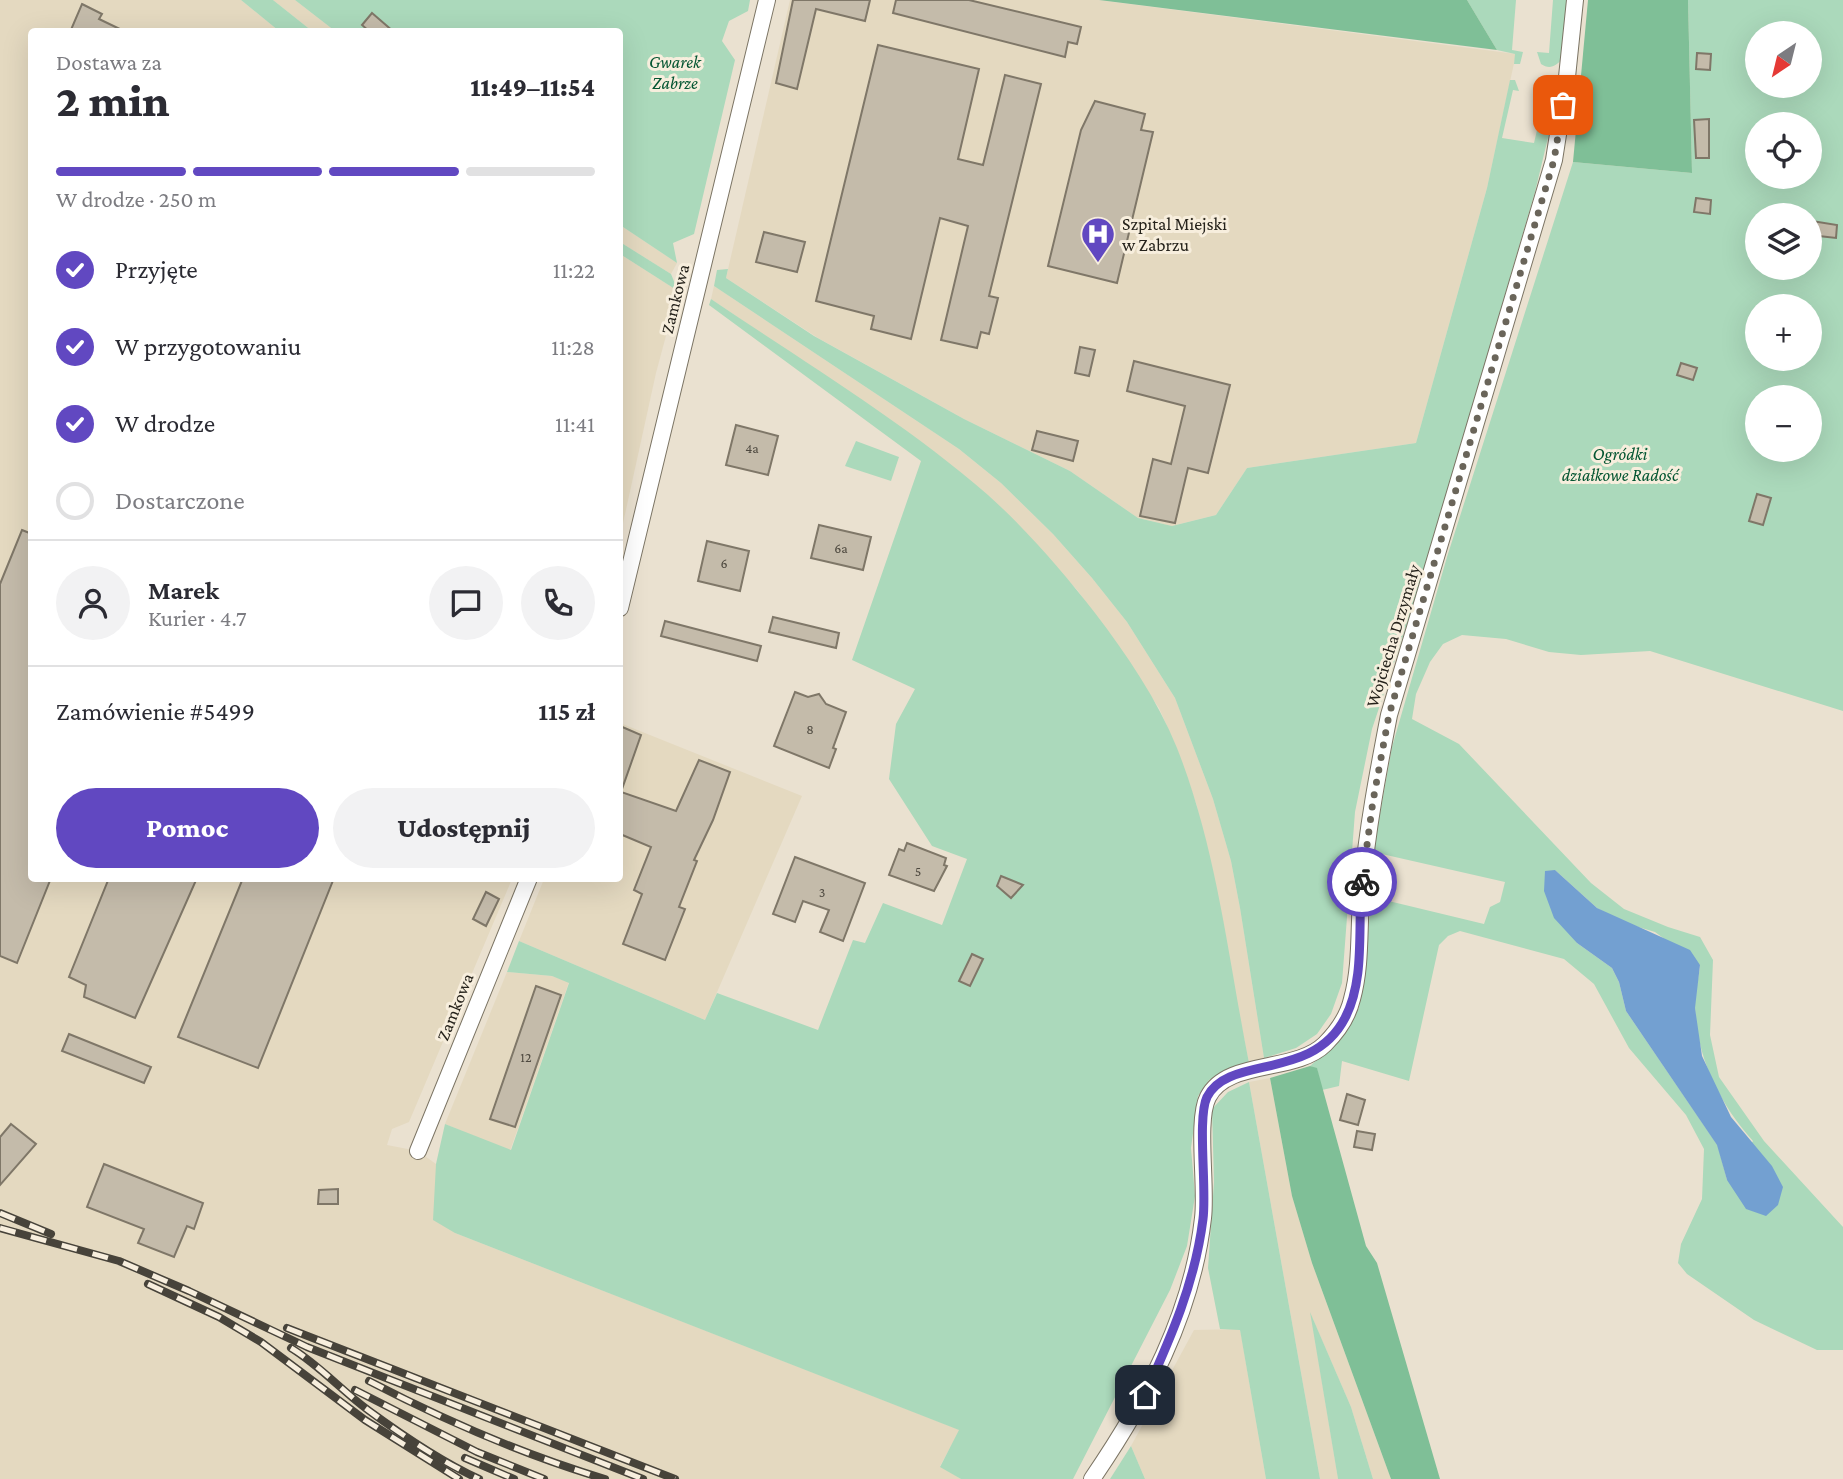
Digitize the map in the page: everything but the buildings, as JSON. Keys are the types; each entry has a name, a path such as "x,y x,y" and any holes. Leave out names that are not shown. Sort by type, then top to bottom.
{"street":[{"name":"Zamkowa","path":"623,596 767,0"},
{"name":"Wojciecha Drzymały","path":"1092,1479 1145,1395 1190,1288 1203,1216 1203,1112 1207,1097 1213,1088 1228,1078 1305,1057 1321,1048 1335,1034 1346,1017 1353,998 1365,863 1389,715 1554,160 1575,0"},
{"name":"Zamkowa","path":"418,1151 527,882"}],"shaded area":[{"path":"0,0 241,0 275,28 28,28 28,882 511,882 409,1122 392,1129 387,1145 418,1151 436,1164 437,1191 455,1233 960,1430 940,1466 961,1479 0,1479"},
{"path":"273,0 295,0 331,28 308,28"},
{"name":"Szpital Miejski w Zabrzu","path":"790,0 1098,0 1516,54 1487,188 1416,443 1247,468 1216,515 1172,526 1138,518 1070,471 964,419 818,338 726,278"},
{"path":"623,227 677,263 671,274 623,244"},
{"path":"623,256 678,291 656,373 623,523"},
{"path":"714,286 959,449 1001,483 1053,534 1127,622 1175,698 1213,799 1231,861 1264,1058 1249,1063 1197,806 1177,749 1159,708 1078,591 990,497 913,437 711,299"},
{"path":"623,724 802,796 705,1020 519,941 543,882 623,882"},
{"path":"507,972 552,976 569,982 510,1151 445,1124"},
{"path":"1270,1078 1292,1196 1312,1263 1391,1479 1373,1479 1351,1407 1311,1315 1338,1479 1320,1479 1249,1082"},
{"path":"1240,1329 1266,1479 1145,1479 1131,1446 1194,1330"}],"green space":[{"path":"241,0 273,0 308,28 275,28"},
{"name":"Gwarek Zabrze","path":"295,0 750,0 748,11 729,21 722,41 735,60 694,234 673,243 677,263 623,227 623,28 331,28"},
{"path":"1099,0 1467,0 1497,50"},
{"path":"1467,0 1516,0 1512,50 1523,52 1520,64 1514,64 1515,54 1497,50"},
{"path":"1553,0 1567,0 1563,58 1555,65 1547,67 1541,64 1537,52 1549,53"},
{"path":"1588,0 1688,0 1692,173 1573,162"},
{"name":"Ogródki działkowe Radość","path":"1688,0 1843,0 1843,711 1650,651 1581,655 1549,652 1506,639 1462,635 1443,644 1430,662 1416,694 1412,719 1459,744 1591,883 1624,909 1700,937 1713,960 1710,1035 1719,1077 1764,1141 1843,1227 1843,1350 1817,1350 1754,1320 1687,1274 1678,1263 1681,1244 1702,1199 1704,1149 1686,1115 1629,1048 1594,984 1564,959 1460,931 1448,936 1439,945 1409,1081 1342,1061 1339,1086 1322,1090 1317,1069 1310,1066 1341,1039 1359,1008 1372,897 1484,924 1490,907 1500,902 1505,882 1373,852 1392,747 1447,557 1573,162 1692,173","holes":["1555,870 1597,908 1625,923 1655,932 1700,965 1695,997 1700,1045 1712,1080 1730,1112 1753,1141 1727,1180 1718,1146 1626,1011 1619,982 1612,968 1577,943"]},
{"path":"1510,80 1515,80 1519,91 1513,90 1502,138 1534,143 1545,96 1535,94 1537,88 1548,83 1555,90 1557,100 1535,192 1422,579 1372,729 1355,812 1342,983 1331,1014 1317,1034 1296,1048 1264,1058 1231,861 1213,799 1175,698 1127,622 1053,534 1001,483 959,449 714,286 717,270 728,269 726,278 814,336 964,419 1070,471 1138,518 1172,526 1216,515 1247,468 1416,443 1487,188"},
{"path":"623,244 671,274 678,291 623,256"},
{"path":"711,299 922,442 1017,522 1083,598 1130,661 1169,730 1191,786 1212,864 1249,1063 1209,1080 1198,1096 1191,1148 1195,1196 1187,1246 1170,1290 1073,1479 961,1479 940,1467 959,1430 455,1233 433,1220 436,1164 445,1124 511,1150 569,983 552,976 507,972 519,941 705,1020 717,993 818,1030 853,940 865,943 883,903 942,925 967,859 932,846 889,779 896,724 915,689 852,660 921,461 709,305"},
{"path":"856,441 899,457 891,481 845,466"},
{"path":"1310,1066 1317,1068 1366,1246 1377,1263 1440,1479 1391,1479 1312,1263 1292,1196 1270,1078"},
{"path":"1249,1082 1320,1479 1266,1479 1240,1330 1220,1329 1208,1268 1214,1182 1212,1109 1228,1092"},
{"path":"1310,1312 1351,1407 1373,1479 1338,1479"},
{"path":"1131,1446 1145,1479 1110,1479"}],"water":[{"path":"1555,870 1597,908 1690,950 1700,965 1695,1008 1702,1056 1731,1117 1772,1166 1783,1187 1778,1205 1766,1216 1746,1209 1727,1180 1717,1145 1626,1011 1619,982 1612,968 1577,943 1554,918 1544,891 1545,871"}],"railway":[{"path":"0,1213 51,1234"},
{"path":"0,1228 119,1261 307,1347 643,1479"},
{"path":"148,1284 219,1317 261,1342 365,1420 459,1479"},
{"path":"287,1328 675,1479"},
{"path":"291,1348 394,1429 479,1479"},
{"path":"369,1381 485,1436 605,1479"},
{"path":"355,1390 477,1452 544,1479"},
{"path":"465,1458 514,1479"}],"way so far":[{"path":"1362,882 1389,715 1554,160 1563,105"}],"place":[{"name":"Szpital Miejski w Zabrzu","path":"1098,264"}],"route":[{"path":"1145,1395 1190,1288 1199,1247 1205,1185 1203,1112 1207,1097 1213,1088 1228,1078 1305,1057 1321,1048 1335,1034 1346,1017 1353,998 1362,882"}]}
